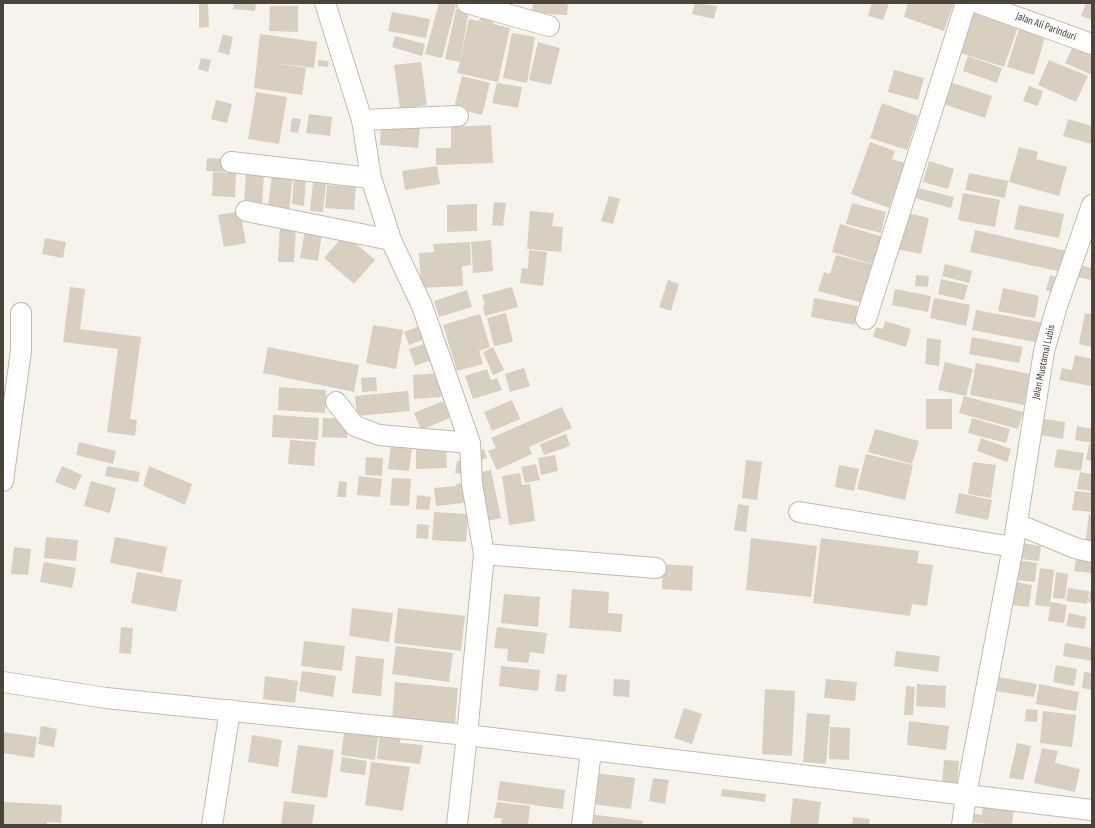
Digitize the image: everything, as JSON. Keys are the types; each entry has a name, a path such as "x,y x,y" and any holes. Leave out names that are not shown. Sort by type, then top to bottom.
{"street":[{"path":"325,3 362,120 371,178 391,240 422,306 470,443 472,484 484,554 468,735 457,825"},
{"path":"866,319 966,3"},
{"name":"Jalan Ali Parinduri","path":"978,3 1092,44"},
{"path":"480,5 549,26"},
{"path":"362,120 458,116"},
{"path":"231,162 371,178"},
{"name":"Jalan Mustamal Lubis","path":"962,825 966,794 1017,524 1044,351 1057,306 1092,205"},
{"path":"246,211 391,240"},
{"path":"3,481 21,351 21,313"},
{"path":"336,402 355,426 379,435 470,443"},
{"path":"799,512 1013,547"},
{"path":"1017,524 1075,548 1092,552"},
{"path":"484,554 656,568"},
{"path":"3,682 106,698 468,735 591,751 1092,810"},
{"path":"212,825 230,710"},
{"path":"582,825 591,751"}],"building":[{"path":"199,3 208,3 209,27 199,28"},
{"path":"234,3 256,3 255,11 233,9"},
{"path":"439,3 456,4 442,58 425,54"},
{"path":"533,3 568,3 567,15 532,13"},
{"path":"695,3 717,6 714,19 692,14"},
{"path":"872,3 889,3 883,20 868,16"},
{"path":"908,3 954,3 944,31 904,17"},
{"path":"1086,3 1092,4 1092,20 1081,16"},
{"path":"270,6 298,6 298,32 269,31"},
{"path":"970,7 1019,24 1004,67 955,51"},
{"path":"456,9 469,11 460,60 469,19 479,21 481,15 494,17 493,24 510,28 498,82 457,73 460,62 445,59"},
{"path":"392,12 430,19 426,38 388,31"},
{"path":"1019,29 1045,37 1034,75 1007,67"},
{"path":"512,33 535,37 527,83 503,78"},
{"path":"223,34 233,37 229,55 218,52"},
{"path":"260,34 317,42 314,68 273,63 306,68 302,95 254,88"},
{"path":"395,36 425,44 422,56 392,47"},
{"path":"538,42 560,48 551,85 529,80"},
{"path":"1074,44 1092,51 1092,75 1065,63"},
{"path":"968,56 1002,68 997,83 963,71"},
{"path":"201,58 211,60 208,72 198,69"},
{"path":"318,60 329,61 328,67 318,66"},
{"path":"1049,60 1088,76 1076,102 1038,85"},
{"path":"421,62 427,105 400,109 394,65"},
{"path":"894,70 924,78 918,100 888,92"},
{"path":"462,76 490,83 482,115 454,108"},
{"path":"950,82 992,96 985,118 943,104"},
{"path":"497,83 522,87 518,108 492,103"},
{"path":"1029,86 1043,91 1038,106 1023,101"},
{"path":"256,92 287,97 279,144 248,139"},
{"path":"216,100 232,104 227,123 211,119"},
{"path":"882,103 918,116 907,150 870,138"},
{"path":"309,114 332,117 330,136 306,133"},
{"path":"292,118 301,119 298,133 290,132"},
{"path":"1068,119 1092,126 1092,144 1063,136"},
{"path":"381,124 420,127 418,148 380,145"},
{"path":"491,125 493,163 436,165 436,148 451,148 451,127"},
{"path":"870,142 895,151 892,159 905,163 889,208 851,194"},
{"path":"1019,147 1038,152 1036,159 1067,167 1059,196 1009,182"},
{"path":"207,158 227,159 226,172 206,171"},
{"path":"929,161 954,169 948,189 923,182"},
{"path":"437,166 440,184 405,190 402,171"},
{"path":"246,171 264,173 262,205 244,204"},
{"path":"213,172 236,173 235,197 212,196"},
{"path":"969,173 1008,181 1005,198 965,190"},
{"path":"272,174 293,176 289,210 268,208"},
{"path":"294,176 306,177 304,206 292,204"},
{"path":"313,182 326,183 323,212 310,211"},
{"path":"327,185 356,187 354,210 325,208"},
{"path":"914,187 954,197 951,208 911,197"},
{"path":"963,193 1000,200 995,227 958,220"},
{"path":"609,196 620,199 613,224 601,221"},
{"path":"494,202 506,203 503,226 492,225"},
{"path":"852,203 886,212 881,233 846,224"},
{"path":"477,204 477,231 447,232 447,205"},
{"path":"1019,205 1064,214 1059,238 1014,229"},
{"path":"240,211 246,243 224,247 218,215"},
{"path":"530,211 554,213 552,226 563,227 561,252 527,249"},
{"path":"907,213 929,218 921,254 896,249"},
{"path":"840,224 883,237 875,265 832,252"},
{"path":"280,225 296,226 294,262 278,262"},
{"path":"975,230 1067,251 1062,272 970,252"},
{"path":"305,231 322,233 318,261 300,258"},
{"path":"345,234 375,260 354,284 324,258"},
{"path":"45,238 66,242 63,258 42,254"},
{"path":"491,240 493,271 473,273 471,242"},
{"path":"470,242 471,265 462,266 463,286 421,288 419,253 434,252 433,244"},
{"path":"529,250 547,252 543,286 520,283 522,268 528,269"},
{"path":"836,255 874,265 863,303 818,291 824,272 830,274"},
{"path":"945,264 972,271 969,283 942,276"},
{"path":"1080,265 1092,268 1092,280 1077,277"},
{"path":"916,275 929,276 928,287 915,286"},
{"path":"1050,275 1060,278 1056,293 1046,290"},
{"path":"941,279 968,285 964,300 938,294"},
{"path":"668,280 679,284 671,311 659,307"},
{"path":"70,287 85,289 80,329 141,337 130,419 137,420 135,436 107,432 118,349 63,342"},
{"path":"512,287 518,307 485,316 483,306 485,305 482,295"},
{"path":"1003,288 1039,296 1035,318 998,311"},
{"path":"895,289 931,296 928,312 892,305"},
{"path":"467,290 472,307 439,317 434,301"},
{"path":"814,298 858,306 855,325 811,317"},
{"path":"934,298 970,305 966,326 930,318"},
{"path":"976,310 1044,323 1040,343 972,330"},
{"path":"506,313 513,342 494,346 487,318"},
{"path":"1085,313 1092,314 1092,347 1079,344"},
{"path":"480,314 490,347 479,351 483,364 457,371 443,325"},
{"path":"885,321 911,329 906,347 873,337 876,327 883,329"},
{"path":"373,325 403,330 396,369 366,363"},
{"path":"423,325 428,338 409,345 404,332"},
{"path":"972,337 1023,347 1019,363 969,354"},
{"path":"927,338 941,340 939,366 925,364"},
{"path":"430,342 436,358 415,366 409,349"},
{"path":"268,347 359,365 354,392 263,373"},
{"path":"493,347 504,370 493,375 483,352"},
{"path":"1075,355 1092,359 1092,386 1059,380 1062,368 1072,370"},
{"path":"945,362 973,369 966,396 938,390"},
{"path":"976,363 1030,374 1024,405 970,395"},
{"path":"524,368 530,386 510,392 505,374"},
{"path":"487,369 491,380 497,378 502,390 473,399 465,376"},
{"path":"440,373 441,397 414,399 413,375"},
{"path":"376,377 377,391 362,392 361,378"},
{"path":"279,387 326,390 325,413 278,410"},
{"path":"408,391 410,411 357,416 355,396"},
{"path":"964,396 1023,412 1018,429 959,413"},
{"path":"926,399 952,399 952,429 926,429"},
{"path":"512,400 520,419 492,431 484,412"},
{"path":"443,401 450,418 421,430 414,413"},
{"path":"562,407 572,428 529,447 532,454 497,470 488,451 496,448 491,438"},
{"path":"273,415 319,418 318,440 272,437"},
{"path":"323,418 348,419 347,438 322,437"},
{"path":"972,418 1010,429 1006,443 968,433"},
{"path":"1044,419 1065,422 1063,439 1041,435"},
{"path":"1077,426 1092,429 1092,443 1075,440"},
{"path":"875,429 919,441 912,464 868,452"},
{"path":"566,434 570,446 544,455 540,444"},
{"path":"981,438 1011,449 1007,462 977,451"},
{"path":"290,440 316,442 314,466 288,464"},
{"path":"79,442 116,451 113,464 76,455"},
{"path":"1089,444 1092,444 1092,461 1086,460"},
{"path":"391,445 412,448 409,471 388,469"},
{"path":"446,447 447,468 416,469 416,448"},
{"path":"484,449 487,458 476,462 473,453"},
{"path":"1057,449 1084,453 1081,471 1054,467"},
{"path":"866,454 913,465 905,500 857,489"},
{"path":"555,455 558,471 541,475 538,458"},
{"path":"366,457 383,458 382,476 365,475"},
{"path":"746,460 762,462 757,500 742,498"},
{"path":"457,461 464,461 463,474 455,473"},
{"path":"973,462 996,465 991,498 968,494"},
{"path":"536,464 540,480 525,483 521,467"},
{"path":"839,465 859,469 854,491 835,487"},
{"path":"62,466 82,475 75,490 55,482"},
{"path":"107,466 140,472 138,482 105,476"},
{"path":"149,466 192,484 185,505 143,486"},
{"path":"491,470 501,518 487,521 476,473"},
{"path":"1080,472 1092,474 1092,491 1077,489"},
{"path":"520,473 522,485 530,484 535,521 509,525 502,476"},
{"path":"359,476 382,479 380,497 357,495"},
{"path":"392,478 411,479 409,506 390,505"},
{"path":"91,481 116,488 110,513 84,506"},
{"path":"339,481 347,482 346,497 337,497"},
{"path":"470,482 472,502 436,506 434,488 456,486 456,484"},
{"path":"1075,491 1092,493 1092,512 1072,510"},
{"path":"959,493 992,500 988,520 955,513"},
{"path":"417,495 431,497 429,510 416,509"},
{"path":"738,504 749,506 746,532 734,530"},
{"path":"434,512 468,514 466,542 432,540"},
{"path":"1089,514 1092,515 1092,546 1085,545"},
{"path":"417,524 429,525 428,539 416,538"},
{"path":"46,537 78,540 76,561 44,558"},
{"path":"115,537 167,547 162,573 110,563"},
{"path":"751,538 817,546 811,597 746,590"},
{"path":"821,538 919,551 917,563 933,565 927,606 912,604 910,616 813,603"},
{"path":"1022,543 1041,546 1039,561 1020,559"},
{"path":"14,547 31,549 28,575 11,574"},
{"path":"1076,559 1092,561 1091,573 1074,571"},
{"path":"1018,560 1037,563 1035,582 1016,580"},
{"path":"44,562 76,568 72,588 40,582"},
{"path":"663,564 693,566 692,591 662,589"},
{"path":"1040,568 1054,570 1050,607 1035,605"},
{"path":"137,572 182,580 176,612 131,603"},
{"path":"1056,572 1068,574 1065,599 1053,598"},
{"path":"1016,582 1032,585 1029,607 1013,605"},
{"path":"1068,588 1089,591 1087,604 1066,601"},
{"path":"572,589 609,592 608,613 623,614 621,632 569,628"},
{"path":"1090,591 1092,591 1092,603 1088,602"},
{"path":"504,594 540,597 538,627 501,623"},
{"path":"1051,602 1067,605 1064,623 1048,621"},
{"path":"352,608 393,613 389,642 349,636"},
{"path":"398,608 465,616 461,651 394,643"},
{"path":"1069,613 1087,617 1084,629 1066,626"},
{"path":"121,627 133,628 131,654 119,653"},
{"path":"497,627 547,633 544,654 530,652 528,663 507,661 508,649 494,648"},
{"path":"304,641 345,646 342,671 301,666"},
{"path":"1065,643 1092,648 1092,661 1063,656"},
{"path":"396,646 453,653 449,682 392,674"},
{"path":"896,651 940,656 938,672 894,666"},
{"path":"356,656 384,659 381,696 352,693"},
{"path":"1056,665 1077,669 1074,686 1053,682"},
{"path":"501,666 540,670 538,691 499,686"},
{"path":"302,671 336,676 333,697 299,691"},
{"path":"1084,672 1092,673 1092,690 1082,688"},
{"path":"557,674 567,675 565,692 555,691"},
{"path":"265,676 298,681 295,703 263,699"},
{"path":"998,677 1037,684 1034,697 995,691"},
{"path":"614,679 630,680 629,697 613,696"},
{"path":"826,679 857,682 855,701 824,698"},
{"path":"395,682 458,688 455,724 392,719"},
{"path":"917,684 946,686 945,708 916,706"},
{"path":"1039,684 1079,692 1076,711 1036,704"},
{"path":"906,686 915,687 913,715 904,715"},
{"path":"765,689 795,691 792,756 762,754"},
{"path":"684,708 702,714 692,744 674,738"},
{"path":"1026,709 1038,710 1037,722 1025,721"},
{"path":"1043,711 1076,715 1072,747 1040,743"},
{"path":"807,713 830,715 826,764 803,762"},
{"path":"909,721 949,726 946,750 907,745"},
{"path":"41,726 57,729 54,747 38,744"},
{"path":"345,726 379,731 375,760 341,755"},
{"path":"830,727 850,728 849,760 829,759"},
{"path":"380,731 401,733 400,743 423,745 420,764 377,759"},
{"path":"3,732 37,737 34,758 3,753"},
{"path":"252,735 282,740 278,767 248,762"},
{"path":"1017,743 1031,746 1023,780 1009,778"},
{"path":"298,745 334,750 327,798 291,793"},
{"path":"1042,748 1058,751 1055,763 1080,769 1075,792 1034,783"},
{"path":"342,757 367,761 365,775 340,772"},
{"path":"944,760 959,761 957,784 942,783"},
{"path":"371,762 410,767 403,811 365,805"},
{"path":"596,773 635,778 631,809 592,804"},
{"path":"653,778 669,780 665,804 649,801"},
{"path":"500,781 565,790 563,809 497,800"},
{"path":"722,789 766,794 765,802 721,796"},
{"path":"793,798 821,802 818,825 790,825"},
{"path":"284,801 315,805 312,825 281,825"},
{"path":"3,802 62,805 61,823 47,822 47,825 3,825"},
{"path":"497,802 530,806 528,825 501,825 502,818 494,818"},
{"path":"983,804 1014,808 1012,825 974,823 974,814 982,815"},
{"path":"589,814 643,821 642,825 588,825"},
{"path":"853,817 870,819 869,825 852,825"}]}
